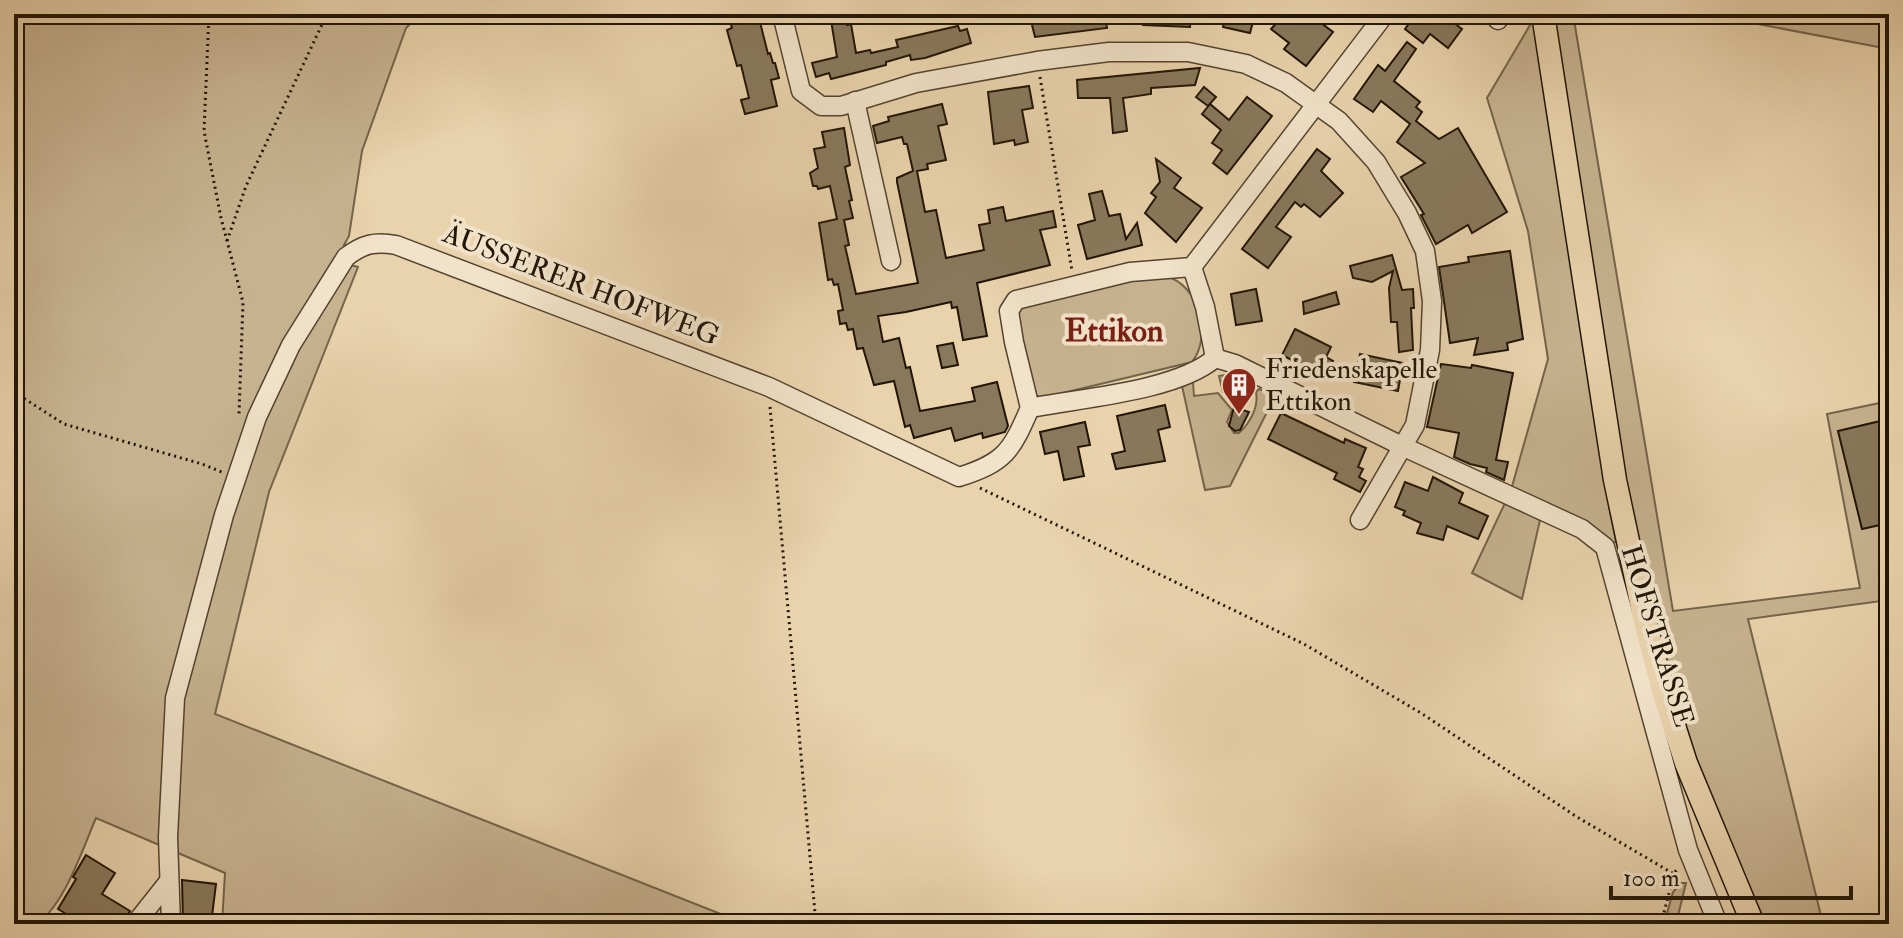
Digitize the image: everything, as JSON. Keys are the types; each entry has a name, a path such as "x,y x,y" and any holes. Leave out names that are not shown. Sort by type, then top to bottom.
{"main road":[{"path":"1543,14 1615,480 1645,621 1686,763 1753,924"}],"street":[{"path":"782,14 801,91 821,106 831,108 916,83 1037,61 1109,52 1188,52 1246,64 1286,83 1317,103 1357,138 1376,162 1407,213 1425,251 1432,301 1430,350 1415,425 1360,520"},
{"path":"959,477 983,470 1000,460 1011,447 1030,408 1009,311 1016,300 1130,272 1192,267 1385,14"},
{"path":"855,101 891,261"},
{"name":"ÄUSSERER HOFWEG","path":"171,924 168,837 175,698 224,515 257,417 291,345 346,257 359,247 375,242 396,245 769,387 959,477"},
{"path":"1030,408 1153,386 1204,368 1215,358 1205,307 1192,267"},
{"name":"HOFSTRASSE","path":"1215,358 1235,364 1582,529 1605,547 1688,850 1718,924"},
{"path":"135,924 169,881"}],"path":[{"path":"14,40 26,14"},
{"path":"209,14 204,131 243,302 239,420"},
{"path":"227,242 246,186 327,14"},
{"path":"1037,61 1074,285"},
{"path":"769,387 816,924"},
{"path":"14,392 64,424 202,464 233,484"},
{"path":"959,477 1192,587 1317,651 1421,713 1577,817 1674,874"},
{"path":"1661,924 1674,874 1688,850"}],"shaded area":[{"path":"14,14 420,14 406,28 362,151 349,236 344,245 349,245 347,264 358,267 269,492 215,714 746,924 222,924 225,873 96,818 71,877 54,907 34,924 14,924"},
{"path":"1553,14 1573,14 1673,611 1860,588 1827,414 1889,401 1889,419 1839,431 1862,528 1883,524 1889,542 1889,600 1748,619 1823,924 1766,924 1714,807 1685,731 1637,550"},
{"path":"1705,14 1889,14 1889,49"},
{"path":"1533,20 1616,542 1607,544 1511,490 1548,359 1528,231 1487,98"},
{"path":"1165,276 1187,289 1199,312 1201,338 1192,362 1042,398 1034,395 1015,312 1017,306 1127,280"},
{"path":"1219,376 1238,377 1252,386 1235,403 1223,392"},
{"path":"1193,382 1194,396 1218,393 1232,410 1227,422 1234,433 1239,433 1250,420 1259,389 1275,396 1230,486 1205,490 1182,386"},
{"path":"1505,503 1540,520 1522,599 1472,573"},
{"path":"1681,883 1686,883 1676,924 1664,924 1673,892"}],"building":[{"path":"728,14 758,14 768,54 775,63 779,78 771,80 777,106 745,114 741,100 749,98 741,65 737,66 727,30 732,28"},
{"path":"830,14 845,14 847,25 851,24 856,53 898,47 896,40 958,26 960,31 967,29 971,43 925,58 911,60 910,55 886,62 886,65 831,79 829,73 816,77 812,63 837,57"},
{"path":"1043,14 1105,14 1107,28 1035,37 1030,17"},
{"path":"1143,14 1190,14 1190,27 1143,25"},
{"path":"1226,14 1255,14 1250,33 1223,27"},
{"path":"1285,14 1309,14 1333,32 1306,66 1284,49 1289,43 1271,29"},
{"path":"1416,14 1442,14 1462,29 1448,48 1430,34 1423,43 1405,29"},
{"path":"1407,42 1416,49 1394,81 1420,102 1416,107 1422,112 1416,121 1439,139 1458,128 1507,212 1472,233 1468,225 1436,244 1421,215 1424,214 1401,177 1425,163 1397,142 1410,124 1381,101 1373,112 1354,99 1378,65 1385,71"},
{"path":"1200,68 1195,85 1151,88 1151,94 1123,98 1127,131 1113,133 1110,98 1078,98 1077,80"},
{"path":"1029,86 1033,108 1022,110 1028,142 1015,145 1014,140 994,144 988,92"},
{"path":"1204,87 1216,97 1208,106 1196,97"},
{"path":"1247,97 1272,116 1227,174 1213,163 1222,150 1212,143 1221,130 1202,114 1210,104 1229,120"},
{"path":"942,104 947,124 938,126 946,160 927,164 928,169 917,171 925,212 936,210 946,258 984,250 979,225 990,223 988,210 1003,207 1006,221 1053,211 1056,227 1040,230 1050,265 977,283 987,336 963,340 957,307 952,308 951,302 878,316 883,342 899,338 906,368 910,367 920,411 975,401 972,388 997,382 1008,426 1005,432 983,438 982,433 955,441 951,428 914,438 910,425 905,427 894,381 874,385 863,348 857,349 853,329 848,330 846,323 840,324 838,311 843,310 838,284 834,285 832,279 828,280 819,223 837,219 830,186 818,189 813,186 810,173 818,168 814,149 825,147 822,132 844,128 850,165 845,167 853,218 844,220 849,245 845,246 856,294 918,283 897,182 897,178 913,171 907,144 904,144 902,137 877,143 873,126 889,121 888,117"},
{"path":"1317,149 1330,159 1321,171 1343,193 1320,217 1304,204 1301,207 1295,202 1276,227 1291,237 1268,268 1242,249"},
{"path":"1156,159 1181,178 1174,188 1202,208 1176,242 1145,213 1156,197 1151,193 1160,182"},
{"path":"1102,191 1109,216 1120,214 1126,239 1137,223 1142,245 1087,259 1078,225 1095,220 1089,194"},
{"path":"1510,251 1523,339 1507,343 1508,350 1474,355 1478,338 1450,343 1439,267 1469,262 1468,257"},
{"path":"1392,255 1402,290 1413,289 1413,350 1399,352 1397,322 1391,322 1389,288 1393,271 1372,282 1353,278 1350,266"},
{"path":"1256,289 1262,321 1236,325 1231,294"},
{"path":"1336,292 1339,304 1304,314 1303,302"},
{"path":"1295,329 1331,347 1326,357 1333,361 1326,374 1317,369 1315,372 1282,355"},
{"path":"953,343 958,365 942,368 937,346"},
{"path":"1360,354 1403,363 1398,391 1354,382"},
{"path":"1441,364 1471,368 1472,365 1513,373 1496,460 1508,462 1504,480 1486,472 1487,468 1454,457 1459,433 1427,427"},
{"path":"1165,405 1170,427 1158,430 1165,461 1116,469 1112,454 1125,451 1117,416"},
{"name":"Friedenskapelle Ettikon","path":"1234,407 1249,412 1240,430 1235,431 1229,426"},
{"path":"1281,413 1344,443 1345,439 1366,448 1358,467 1363,469 1359,477 1366,481 1360,492 1334,479 1337,473 1268,439"},
{"path":"1889,419 1889,523 1862,529 1838,431"},
{"path":"1085,422 1090,445 1078,447 1084,476 1064,480 1058,451 1045,454 1040,432"},
{"path":"1433,477 1463,493 1459,503 1488,516 1478,539 1447,526 1443,540 1417,533 1421,523 1403,515 1405,511 1395,507 1405,482 1428,491"},
{"path":"86,855 115,873 102,894 130,911 123,924 83,924 58,909"},
{"path":"182,880 216,884 211,924 183,923"}],"place":[{"name":"Friedenskapelle Ettikon","path":"1239,416"}],"district":[{"name":"Ettikon","path":"1114,331"}]}
